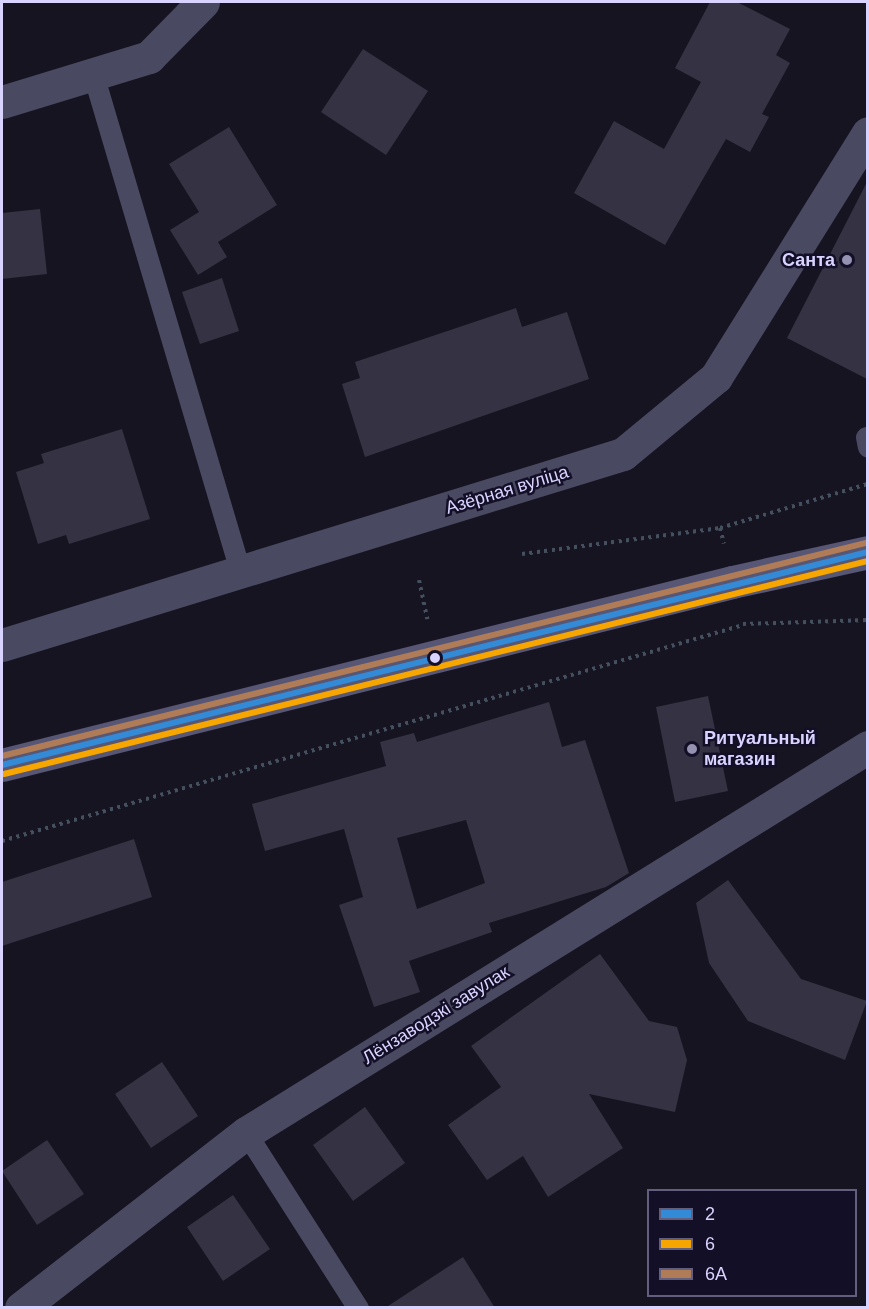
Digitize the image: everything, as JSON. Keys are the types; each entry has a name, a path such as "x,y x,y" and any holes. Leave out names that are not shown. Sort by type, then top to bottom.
{"street":[{"path":"2,102 149,57 203,2"},
{"name":"Азёрная вуліца","path":"2,645 241,574 623,454 716,377 867,133"},
{"path":"2,765 709,587 867,552"},
{"name":"Лёнзаводзкі завулак","path":"21,1308 246,1133 867,747"}],"lane":[{"path":"93,74 241,574"},
{"path":"246,1133 358,1308"}],"path":[{"path":"522,554 720,528 867,484"},
{"path":"2,841 743,625"}],"building":[{"path":"710,2 737,2 790,29 776,55 790,63 762,114 769,117 750,152 726,139 665,245 574,193 614,121 664,149 701,82 675,68"},
{"path":"363,49 428,91 386,155 321,112"},
{"path":"229,127 277,205 218,242 227,257 198,275 170,230 199,212 169,164"},
{"name":"Санта","path":"867,182 867,379 787,338"},
{"path":"40,209 47,274 2,279 2,213"},
{"path":"222,278 239,331 200,344 182,292"},
{"path":"516,308 522,327 567,312 589,379 365,457 342,384 360,378 355,362"},
{"path":"122,429 150,519 69,544 66,535 38,544 16,472 44,463 41,454"},
{"name":"Ритуальный магазин","path":"708,696 728,791 675,802 656,707"},
{"path":"549,702 562,747 585,740 629,873 606,887 489,923 492,932 409,961 420,992 374,1007 339,905 363,897 344,829 265,851 252,804 386,766 380,742 414,733 417,742","holes":["466,820 485,883 417,909 397,838"]},
{"path":"134,839 152,897 2,946 2,882"},
{"path":"728,880 801,979 867,1001 845,1060 748,1021 709,963 696,903"},
{"path":"600,954 649,1021 677,1027 687,1060 675,1112 589,1094 623,1148 548,1197 523,1156 487,1180 448,1125 501,1087 471,1046"},
{"path":"162,1062 198,1116 151,1148 115,1094"},
{"path":"365,1107 405,1163 353,1201 313,1145"},
{"path":"47,1140 84,1194 37,1225 2,1171"},
{"path":"233,1195 270,1249 223,1281 187,1227"},
{"path":"463,1257 495,1308 385,1308"}],"transit line":[{"name":"6А","path":"2,756 866,543"},
{"name":"2","path":"2,765 868,552"},
{"name":"6","path":"4,774 868,561"}],"place":[{"name":"Санта","path":"847,260"},
{"name":"Ритуальный магазин","path":"692,749"}]}
